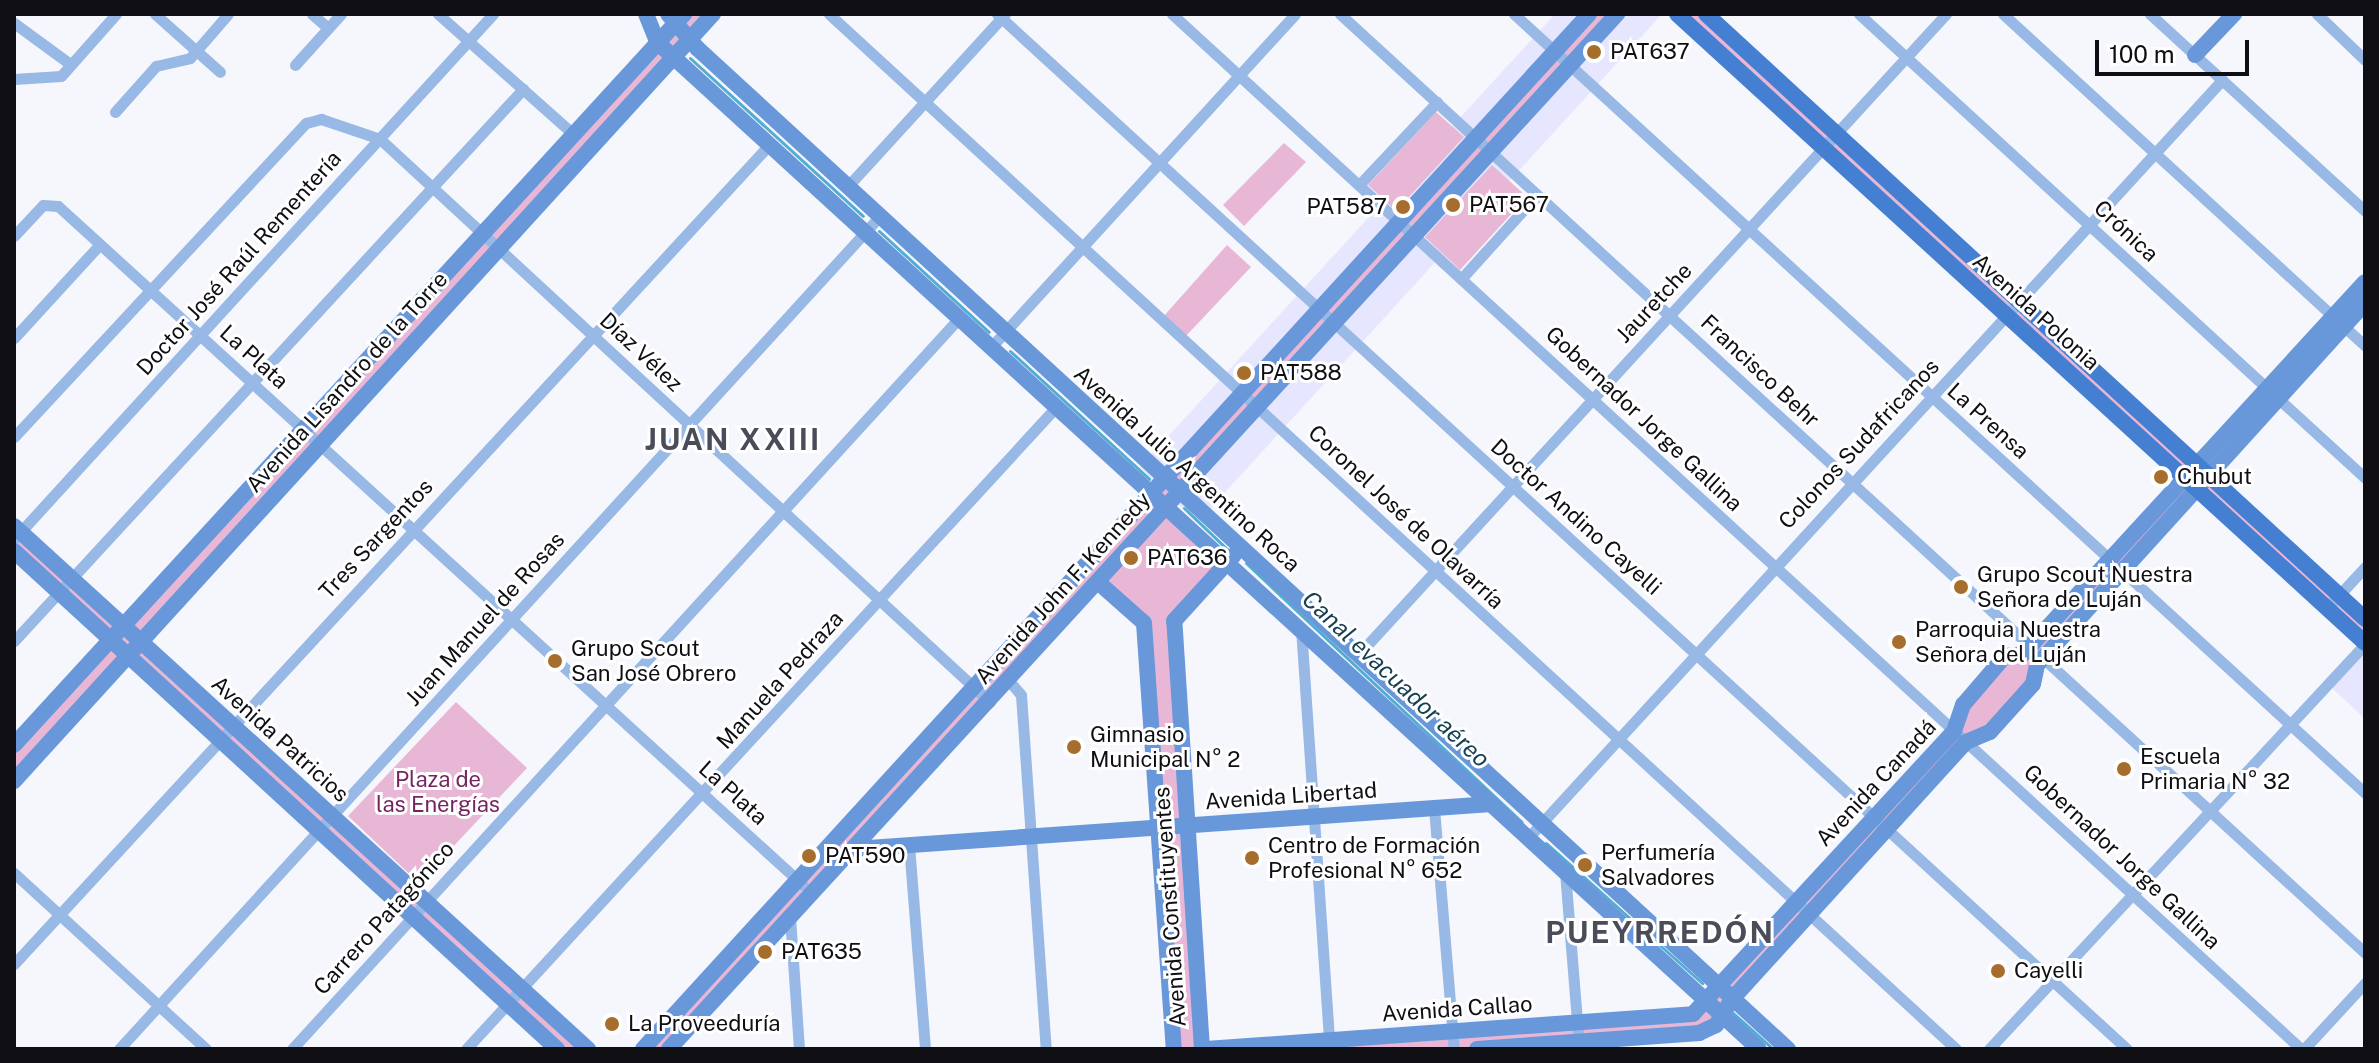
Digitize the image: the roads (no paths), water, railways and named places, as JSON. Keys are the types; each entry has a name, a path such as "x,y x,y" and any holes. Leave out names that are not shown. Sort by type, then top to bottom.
{"main road":[{"name":"Avenida Julio Argentino Roca","path":"646,14 658,43 1301,627 1759,1049"},
{"name":"Avenida Lisandro de la Torre","path":"14,781 713,14"},
{"name":"Avenida John F. Kennedy","path":"669,1049 1335,323 1477,140 1589,14"},
{"name":"Avenida John F. Kennedy","path":"643,1049 1242,393 1321,310 1491,152 1617,14"},
{"name":"Avenida Polonia","path":"1677,14 2365,643"},
{"name":"Avenida Polonia","path":"1706,14 2365,619"},
{"path":"2195,55 2234,14"},
{"name":"Avenida Julio Argentino Roca","path":"675,18 688,41 1788,1049"},
{"name":"Avenida Lisandro de la Torre","path":"14,745 658,43 675,18"},
{"name":"Avenida Canadá","path":"1721,1015 1887,828 1960,736 1963,705 2005,656 2023,654 2115,564 2338,322 2365,282"},
{"name":"Avenida Canadá","path":"2338,322 2365,303"},
{"name":"Avenida Patricios","path":"16,532 141,641 588,1049"},
{"path":"1097,554 1099,583 1144,623 1174,621 1241,548"},
{"name":"Avenida Patricios","path":"14,551 557,1049"},
{"name":"Avenida Canadá","path":"1706,1000 1873,817 1960,736 1990,732 2033,684 2044,659 2115,564"},
{"path":"1076,608 1102,602 1130,610"},
{"name":"Avenida Constituyentes","path":"1174,621 1204,1049"},
{"name":"Avenida Constituyentes","path":"1144,623 1174,1049"},
{"name":"Avenida Libertad","path":"854,849 1491,804"},
{"path":"1700,1041 1693,1014 1706,1000"},
{"name":"Avenida Callao","path":"1477,1049 1579,1037 1693,1014"},
{"path":"1700,1041 1721,1015"},
{"name":"Avenida Callao","path":"1204,1049 1579,1037 1700,1041"}],"street":[{"path":"14,79 52,79 116,14"},
{"path":"155,14 220,72"},
{"path":"115,112 156,66 190,58 228,14"},
{"path":"312,14 328,28"},
{"path":"295,65 341,14"},
{"path":"438,14 573,134"},
{"name":"Doctor José Raúl Rementería","path":"16,532 493,14"},
{"name":"Coronel José de Olavarría","path":"829,14 1956,1049"},
{"name":"Gobernador Jorge Gallina","path":"1172,14 2302,1049"},
{"path":"992,346 1295,14"},
{"name":"Francisco Behr","path":"1340,14 2365,953"},
{"name":"La Prensa","path":"1514,14 2365,793"},
{"name":"Crónica","path":"1859,14 2365,478"},
{"name":"Jauretche","path":"1358,655 1946,14"},
{"path":"2003,14 2365,346"},
{"path":"2150,14 2365,211"},
{"path":"2317,14 2365,60"},
{"path":"848,186 1001,15"},
{"name":"Doctor Andino Cayelli","path":"1001,15 2127,1049"},
{"path":"14,23 70,64"},
{"name":"Colonos Sudafricanos","path":"1528,838 2222,80"},
{"path":"14,641 523,89"},
{"path":"1359,185 1437,102"},
{"name":"Díaz Vélez","path":"150,289 306,123 321,119 380,139 990,702"},
{"name":"Tres Sargentos","path":"14,964 591,333 770,144"},
{"path":"1461,279 1537,195"},
{"name":"La Plata","path":"14,236 43,205 58,206 812,893"},
{"name":"Juan Manuel de Rosas","path":"119,1049 880,216"},
{"path":"14,338 100,244"},
{"path":"14,437 150,289"},
{"name":"Carrero Patagónico","path":"292,1049 960,317"},
{"name":"Manuela Pedraza","path":"466,1049 1057,406"},
{"path":"2327,608 2365,567"},
{"path":"1301,627 1330,1045"},
{"path":"1989,1049 2365,643"},
{"path":"1009,681 1021,695 1046,1049"},
{"path":"1434,808 1453,1040"},
{"path":"909,845 925,1049"},
{"path":"1565,871 1579,1037"},
{"path":"14,873 206,1049"},
{"path":"790,917 799,1049"},
{"path":"2302,1049 2365,983"}],"waterway":[{"name":"Canal evacuador aéreo","path":"690,58 863,216"},
{"name":"Canal evacuador aéreo","path":"879,231 989,332"},
{"name":"Canal evacuador aéreo","path":"1010,351 1149,479"},
{"name":"Canal evacuador aéreo","path":"1184,508 1229,551"},
{"name":"Canal evacuador aéreo","path":"1246,563 1522,822"},
{"name":"Canal evacuador aéreo","path":"1546,843 1702,983"},
{"name":"Canal evacuador aéreo","path":"1733,1013 1773,1049"}],"place":[{"name":"PAT637","path":"1594,52"},
{"name":"PAT567","path":"1453,205"},
{"name":"PAT587","path":"1403,207"},
{"name":"PAT588","path":"1244,373"},
{"name":"Chubut","path":"2161,477"},
{"name":"PAT636","path":"1131,558"},
{"name":"Grupo Scout Nuestra Señora de Luján","path":"1961,587"},
{"name":"Parroquia Nuestra Señora del Luján","path":"1899,642"},
{"name":"Grupo Scout San José Obrero","path":"555,661"},
{"name":"Gimnasio Municipal N° 2","path":"1074,747"},
{"name":"Escuela Primaria N° 32","path":"2124,769"},
{"name":"PAT590","path":"809,856"},
{"name":"Centro de Formación Profesional N° 652","path":"1252,858"},
{"name":"Perfumería Salvadores","path":"1585,865"},
{"name":"PAT635","path":"765,952"},
{"name":"Cayelli","path":"1998,971"},
{"name":"La Proveeduría","path":"612,1024"}],"district":[{"name":"JUAN XXIII","path":"733,439"},
{"name":"PUEYRREDÓN","path":"1660,932"}],"park label":[{"name":"Plaza de las Energías","path":"438,792"}]}
